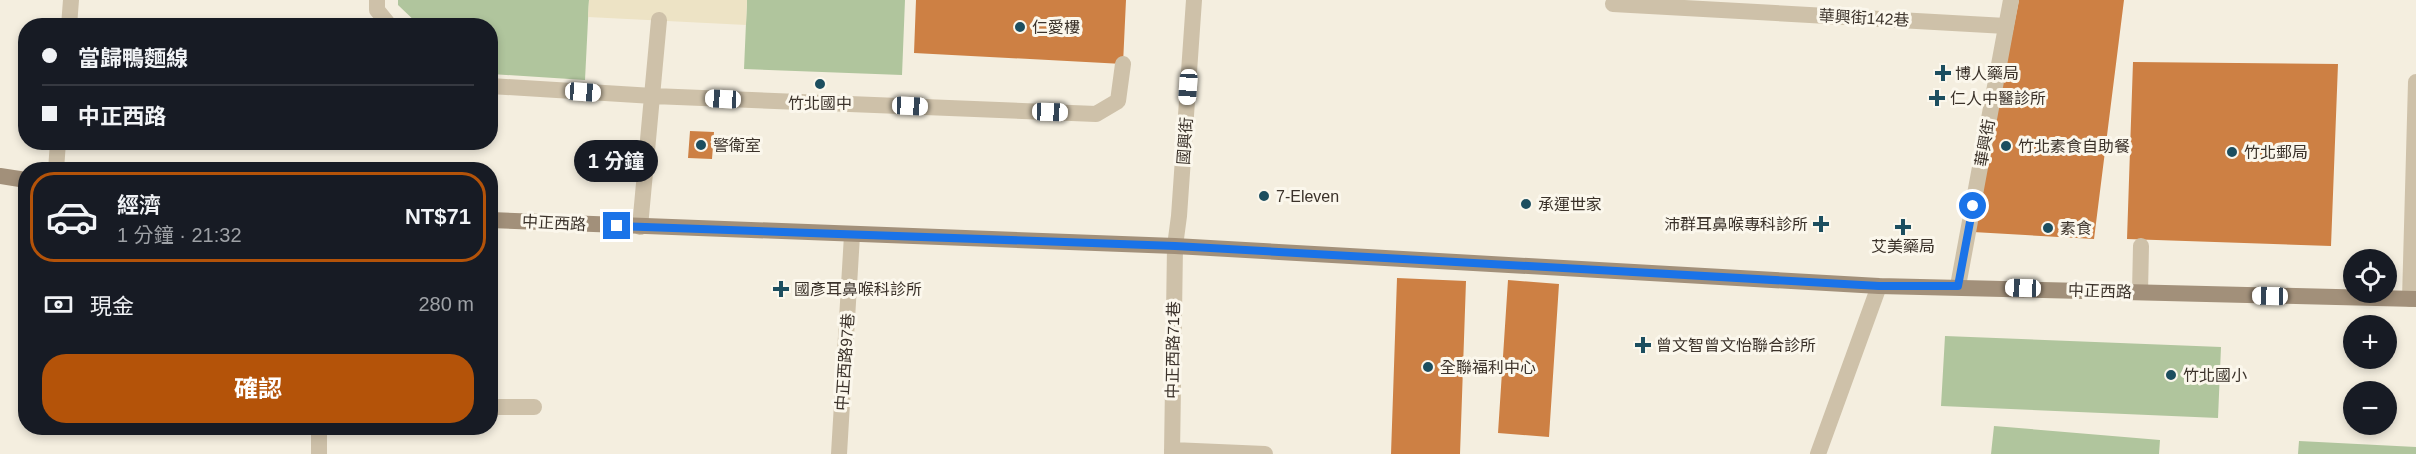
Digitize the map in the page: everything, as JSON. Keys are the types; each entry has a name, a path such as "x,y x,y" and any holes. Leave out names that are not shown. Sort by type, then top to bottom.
{"main road":[{"path":"0,176 18,179"},
{"name":"中正西路","path":"498,220 1175,246 1879,286 1958,286 2413,299"}],"street":[{"path":"70,18 71,0"},
{"path":"377,0 377,10 384,18"},
{"name":"國興街","path":"1175,246 1194,0"},
{"name":"華興街","path":"1958,286 2011,0"},
{"name":"華興街142巷","path":"1613,4 2006,26"},
{"path":"640,227 659,20"},
{"path":"498,86 653,96 1096,114 1118,101 1123,64"},
{"path":"2413,299 2416,82"},
{"name":"中正西路97巷","path":"839,454 852,235"},
{"name":"中正西路71巷","path":"1172,452 1175,246"},
{"path":"2140,292 2141,246"},
{"path":"1818,454 1879,286"},
{"path":"498,407 534,407"},
{"path":"319,435 319,454"},
{"path":"1172,452 1265,454"}],"green space":[{"path":"398,0 589,0 585,80 498,74 498,18 412,18 398,5"},
{"path":"747,0 905,0 902,75 744,69"},
{"path":"1945,336 2221,347 2218,418 1941,406"},
{"path":"1994,426 2160,440 2159,454 1991,454"},
{"path":"2299,441 2416,447 2416,454 2298,454"}],"shaded area":[{"path":"589,0 747,0 746,25 588,17"}],"building":[{"name":"仁愛樓","path":"916,0 1126,0 1123,64 914,53"},
{"path":"2019,0 2124,0 2094,239 1973,232"},
{"name":"竹北郵局","path":"2133,62 2338,64 2331,246 2127,239"},
{"name":"警衛室","path":"690,131 714,132 712,159 688,158"},
{"name":"全聯福利中心","path":"1397,278 1466,281 1460,454 1391,454"},
{"path":"1508,280 1559,284 1549,437 1498,433"}],"place":[{"name":"仁愛樓","path":"1020,27"},
{"name":"博人藥局","path":"1943,73"},
{"name":"竹北國中","path":"820,84"},
{"name":"仁人中醫診所","path":"1937,98"},
{"name":"警衛室","path":"701,145"},
{"name":"竹北素食自助餐","path":"2006,146"},
{"name":"竹北郵局","path":"2232,152"},
{"name":"7-Eleven","path":"1264,196"},
{"name":"承運世家","path":"1526,204"},
{"name":"沛群耳鼻喉專科診所","path":"1821,224"},
{"name":"艾美藥局","path":"1903,227"},
{"name":"素食","path":"2048,228"},
{"name":"國彥耳鼻喉科診所","path":"781,289"},
{"name":"曾文智曾文怡聯合診所","path":"1643,345"},
{"name":"全聯福利中心","path":"1428,367"},
{"name":"竹北國小","path":"2171,375"}],"route":[{"path":"617,226 1175,246 1879,286 1958,286 1973,206"}]}
